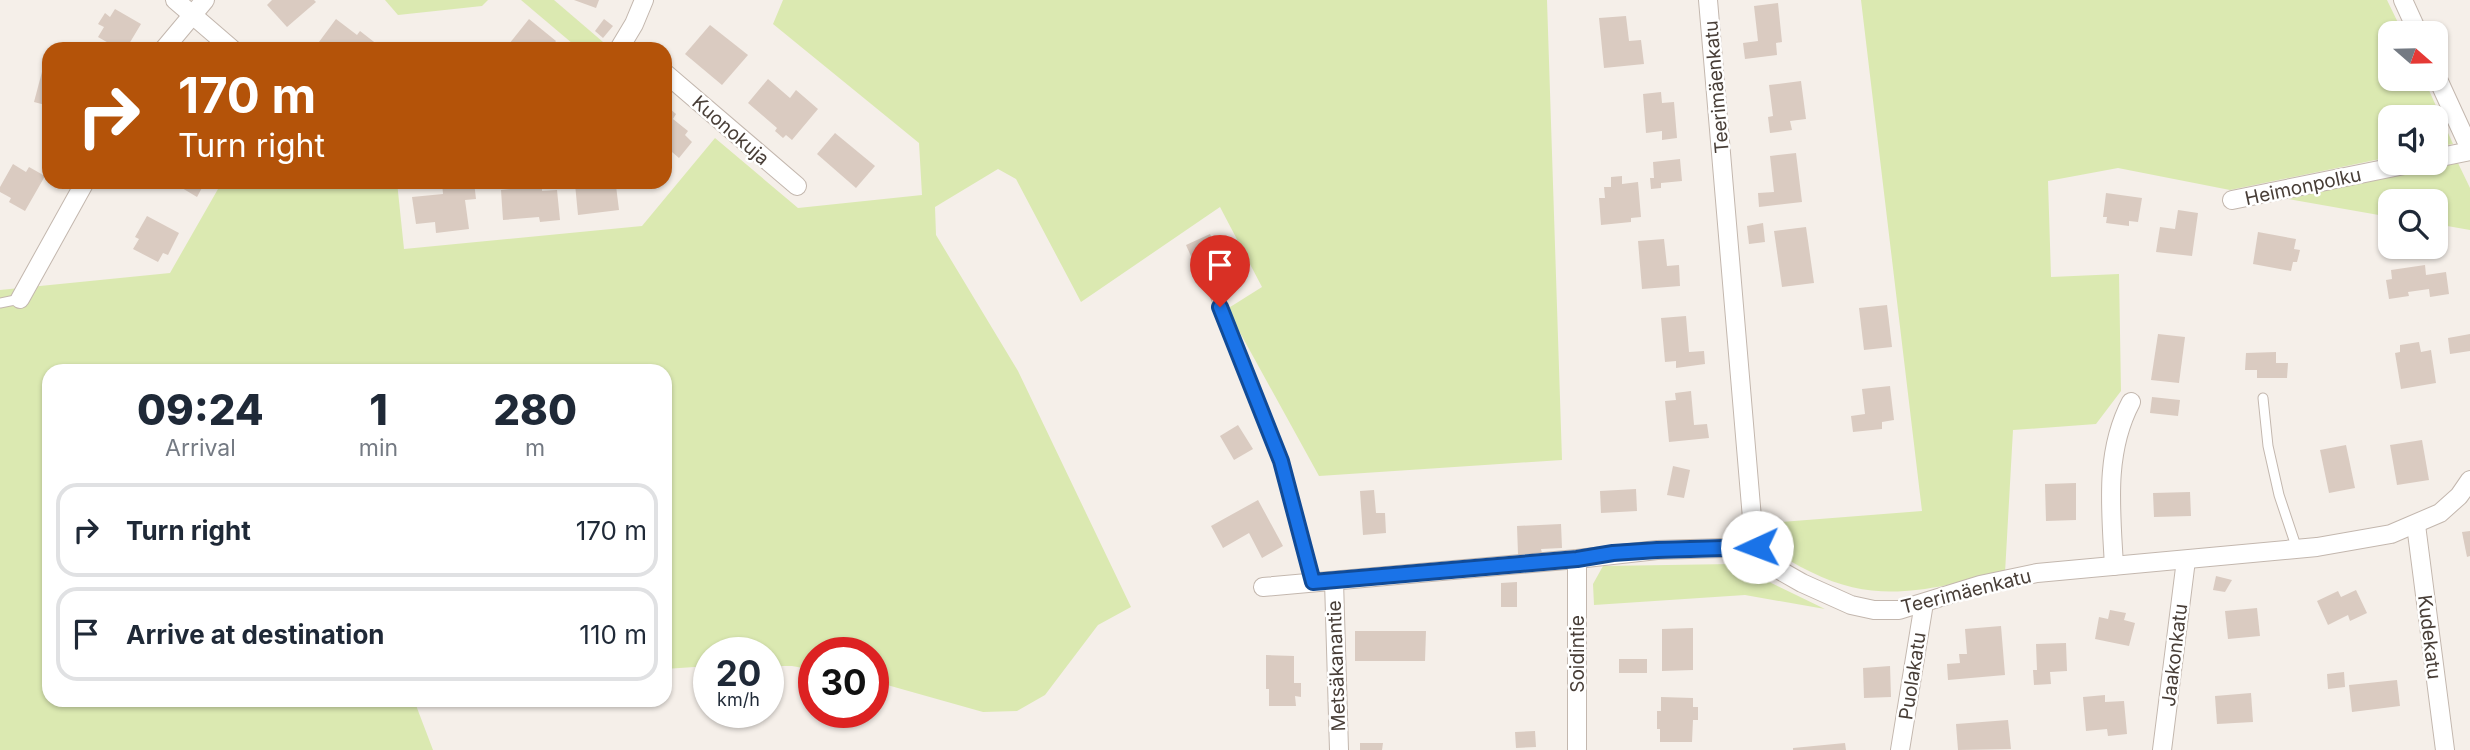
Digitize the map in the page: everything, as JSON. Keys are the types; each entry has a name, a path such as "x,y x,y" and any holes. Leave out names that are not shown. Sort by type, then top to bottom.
{"street":[{"path":"175,0 224,42"},
{"path":"170,42 205,0"},
{"path":"629,42 644,0"},
{"name":"Teerimäenkatu","path":"1708,0 1753,530 1757,547 1781,571 1827,596 1851,605 1874,610 1899,610 2008,578 2037,573 2297,549 2372,538 2416,525 2440,513 2459,496 2470,480"},
{"path":"2403,0 2413,21"},
{"name":"Kuonokuja","path":"672,79 797,186"},
{"path":"2443,91 2470,150 2448,155"},
{"name":"Heimonpolku","path":"2232,200 2378,170"},
{"path":"20,299 81,189"},
{"path":"2114,566 2111,469 2116,435 2131,402"},
{"name":"Kudekatu","path":"2416,525 2445,750"},
{"path":"1263,587 1646,551 1757,547"},
{"name":"Soidintie","path":"1577,559 1577,750"},
{"name":"Jaakonkatu","path":"2162,750 2186,560"},
{"name":"Metsäkanantie","path":"1334,581 1339,750"},
{"name":"Puolakatu","path":"1900,750 1924,603"}],"lane":[{"path":"1215,295 1281,461 1313,582"},
{"path":"0,303 20,299"},
{"path":"2263,398 2268,446 2279,495 2297,549"}],"green space":[{"path":"385,0 488,0 482,6 398,15"},
{"path":"521,0 554,0 603,42 571,42"},
{"path":"783,0 1547,0 1562,460 1319,476 1227,309 1262,287 1220,207 1081,302 1016,179 998,169 935,207 936,235 1018,371 1131,607 1098,625 1045,695 1017,711 983,712 889,686 889,637 798,637 798,667 784,666 784,637 693,637 693,667 672,669 672,364 42,364 42,707 417,707 433,750 0,750 0,290 170,273 218,189 398,189 404,249 642,226 715,138 798,208 922,195 919,143 773,24"},
{"path":"1861,0 2387,0 2397,21 2378,21 2378,91 2429,91 2436,105 2378,105 2378,159 2230,190 2118,168 2048,181 2051,277 2119,274 2121,391 2096,424 2013,430 2005,573 1907,591 1861,589 1836,583 1787,559 1774,542 1769,523 1922,511"},
{"path":"2457,161 2470,188 2470,230 2448,226 2448,189 2378,189 2378,215 2288,199 2395,175 2448,175 2448,163"},
{"path":"1732,564 1825,609 1745,595 1594,605 1593,584 1603,566"}],"building":[{"path":"272,0 316,2 287,27 267,5"},
{"path":"574,0 599,0 596,8"},
{"path":"1778,3 1782,42 1776,43 1777,55 1745,59 1743,43 1758,41 1754,6"},
{"path":"115,9 141,24 130,42 107,42 98,37 104,27 98,24 105,13 110,17"},
{"path":"1626,16 1629,41 1641,40 1644,64 1604,68 1599,18"},
{"path":"336,19 357,35 360,31 374,42 319,42"},
{"path":"529,19 556,41 555,42 511,42"},
{"path":"604,19 613,26 603,38 595,31"},
{"path":"710,25 748,55 722,85 685,54"},
{"path":"42,72 42,104 34,102"},
{"path":"768,79 790,98 796,90 818,109 792,140 786,135 783,138 775,131 777,128 748,103"},
{"path":"1801,81 1806,119 1790,121 1792,130 1770,133 1768,117 1773,116 1769,85"},
{"path":"1661,92 1662,103 1674,102 1677,138 1662,140 1662,131 1646,133 1643,94"},
{"path":"672,111 676,114 673,119 688,131 685,135 692,142 679,158 672,152"},
{"path":"835,133 875,166 856,188 817,154"},
{"path":"1796,153 1802,202 1759,207 1758,193 1774,192 1770,156"},
{"path":"1680,159 1682,181 1661,183 1661,188 1651,189 1650,178 1654,178 1653,162"},
{"path":"13,164 26,172 29,167 42,174 42,181 25,211 9,202 11,198 0,192 0,187"},
{"path":"1622,176 1622,184 1638,182 1641,217 1631,218 1631,222 1601,225 1599,198 1605,198 1604,187 1611,187 1611,177"},
{"path":"184,189 201,189 197,197"},
{"path":"443,189 475,189 476,199 465,200 469,229 436,233 435,222 416,224 412,197 443,194"},
{"path":"575,189 616,189 619,210 578,215"},
{"path":"501,190 557,190 560,220 540,222 539,217 503,220"},
{"path":"2106,193 2142,198 2138,222 2129,221 2129,226 2106,223 2107,217 2103,217"},
{"path":"2178,210 2198,213 2192,256 2156,252 2160,227 2175,229"},
{"path":"147,216 179,233 168,255 163,253 158,262 133,249 139,239 135,237"},
{"path":"1763,223 1765,242 1749,244 1747,226"},
{"path":"1806,227 1814,283 1782,287 1774,231"},
{"path":"2258,232 2296,239 2294,249 2300,250 2291,271 2253,264"},
{"path":"1210,234 1222,261 1198,272 1186,245"},
{"path":"1664,239 1667,266 1679,265 1680,286 1642,289 1638,241"},
{"path":"2425,265 2426,275 2446,272 2449,294 2430,297 2429,289 2408,292 2409,296 2389,299 2386,280 2392,279 2391,270"},
{"path":"1887,305 1892,347 1864,350 1859,308"},
{"path":"1686,316 1689,352 1704,351 1705,364 1676,368 1676,361 1665,362 1661,318"},
{"path":"2158,334 2185,337 2179,383 2151,380"},
{"path":"2470,334 2470,351 2450,354 2448,338"},
{"path":"2419,342 2421,352 2431,350 2436,383 2401,389 2395,353 2400,352 2400,345"},
{"path":"2276,352 2276,363 2288,363 2287,378 2257,378 2257,370 2245,370 2246,353"},
{"path":"1890,386 1894,420 1882,422 1882,429 1853,432 1851,416 1865,414 1862,389"},
{"path":"1691,391 1694,425 1707,424 1709,438 1669,442 1665,401 1676,400 1675,393"},
{"path":"2152,397 2180,400 2178,416 2150,413"},
{"path":"1238,425 1253,449 1234,460 1220,436"},
{"path":"2422,440 2429,480 2397,485 2390,445"},
{"path":"2346,445 2355,488 2329,493 2320,450"},
{"path":"1673,466 1690,470 1684,498 1667,495"},
{"path":"2076,483 2076,520 2046,521 2045,484"},
{"path":"1636,489 1637,511 1601,513 1600,491"},
{"path":"1374,490 1376,513 1385,513 1386,533 1363,535 1360,491"},
{"path":"2190,492 2191,516 2154,517 2153,493"},
{"path":"1258,500 1283,546 1262,558 1249,533 1223,548 1211,526"},
{"path":"1561,524 1562,548 1541,549 1542,553 1518,554 1517,526"},
{"path":"2470,531 2470,556 2467,557 2462,532"},
{"path":"2216,576 2232,580 2225,592 2213,590"},
{"path":"1517,582 1517,607 1501,607 1501,583"},
{"path":"2356,590 2367,613 2350,621 2348,615 2328,625 2317,601 2338,591 2341,597"},
{"path":"2257,608 2260,636 2228,639 2225,611"},
{"path":"2110,610 2126,613 2124,620 2135,623 2129,646 2095,639 2099,617 2108,619"},
{"path":"2001,626 2005,675 1948,680 1947,664 1960,663 1959,654 1967,654 1965,629"},
{"path":"1693,628 1693,670 1662,671 1662,629"},
{"path":"1355,631 1426,631 1425,661 1355,661"},
{"path":"2066,643 2067,671 2050,672 2051,684 2034,685 2033,670 2037,670 2036,644"},
{"path":"1266,655 1294,656 1294,683 1301,683 1301,697 1295,696 1296,706 1269,706"},
{"path":"1619,659 1647,659 1647,673 1619,673"},
{"path":"1890,666 1891,697 1864,698 1863,668"},
{"path":"2344,672 2345,687 2328,689 2327,674"},
{"path":"2397,680 2400,706 2352,712 2349,685"},
{"path":"2251,693 2253,722 2217,724 2215,696"},
{"path":"2105,695 2105,702 2124,701 2127,734 2108,736 2107,729 2086,731 2083,697"},
{"path":"1661,697 1693,698 1693,707 1698,707 1698,720 1693,720 1692,742 1660,742 1657,711 1661,711"},
{"path":"2008,720 2011,749 1958,750 1956,724"},
{"path":"1535,731 1536,747 1516,748 1515,732"},
{"path":"1360,743 1383,743 1382,750 1360,750"},
{"path":"1845,743 1846,750 1793,750 1793,748"}],"route":[{"path":"1220,307 1281,461 1313,582 1577,559 1613,553 1757,547"}]}
